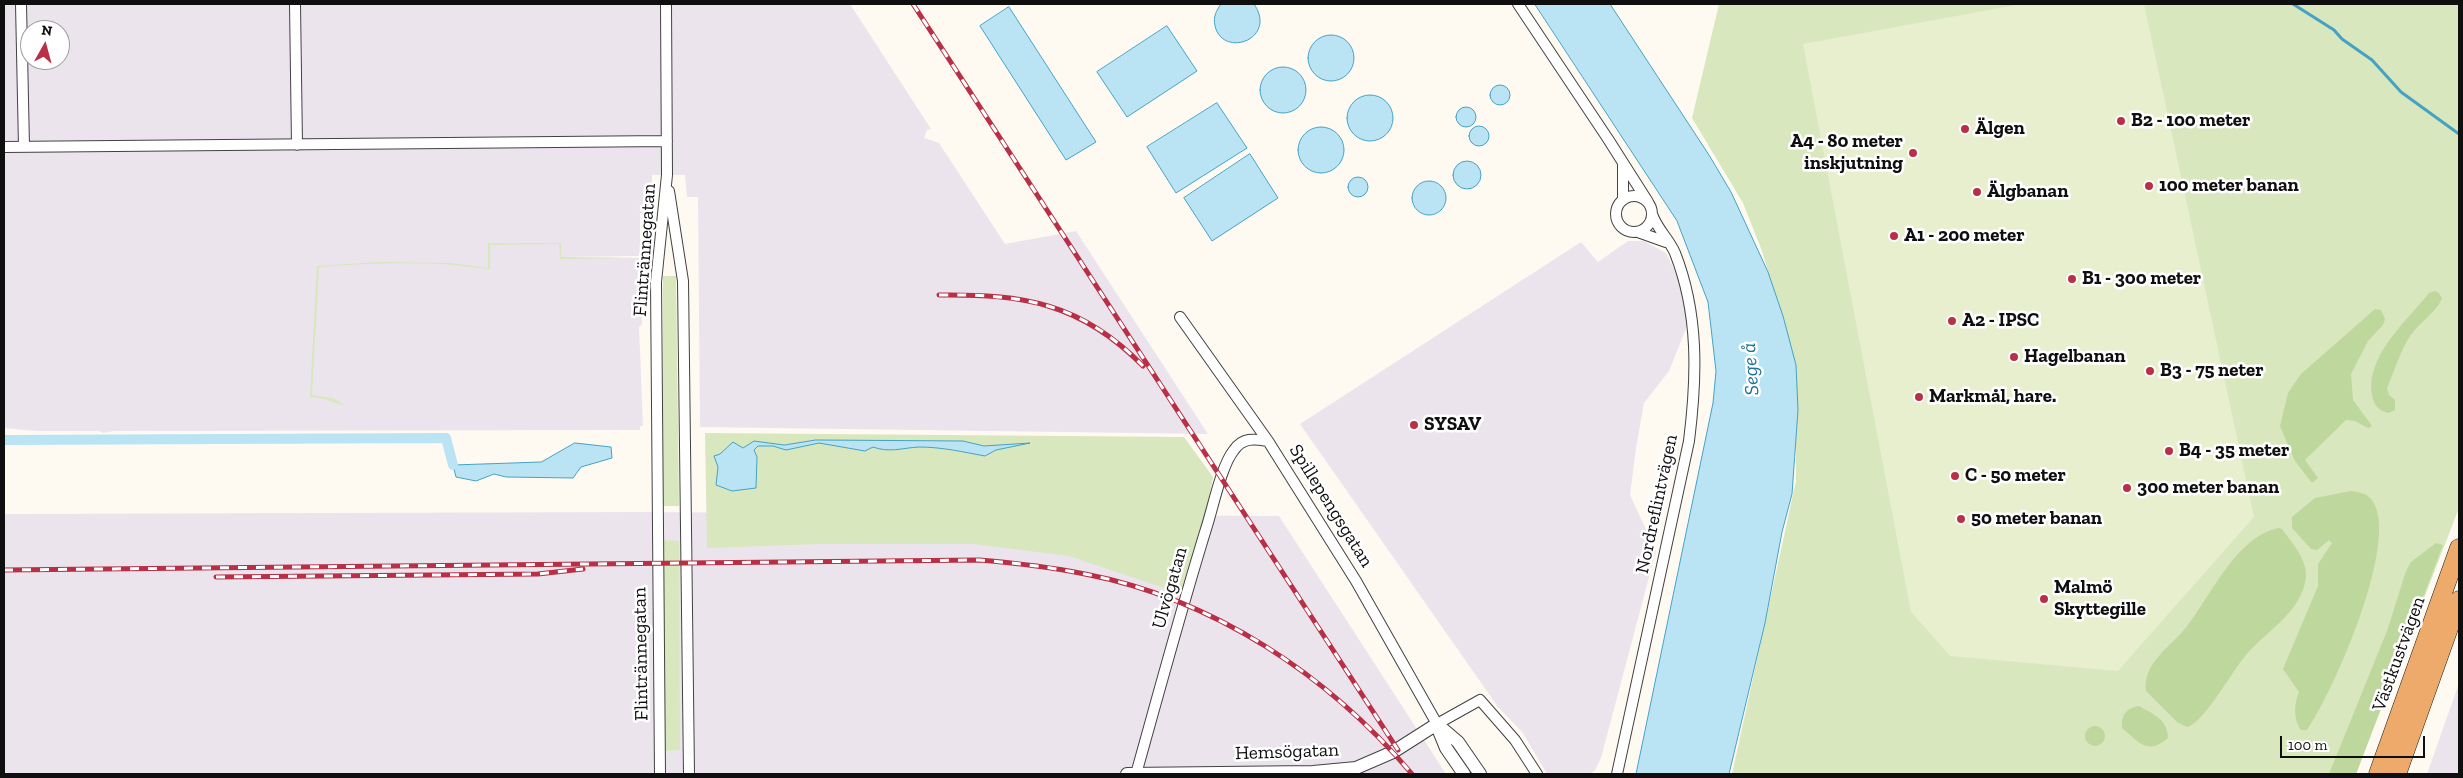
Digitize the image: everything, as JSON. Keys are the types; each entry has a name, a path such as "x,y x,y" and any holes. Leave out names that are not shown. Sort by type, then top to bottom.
{"highway":[{"name":"Västkustvägen","path":"2378,774 2459,548"},
{"name":"Västkustvägen","path":"2397,774 2459,600"}],"street":[{"path":"21,4 24,147"},
{"path":"295,4 297,145"},
{"path":"666,4 667,175"},
{"path":"1518,4 1648,202 1652,214 1648,225 1638,232"},
{"path":"4,148 667,141"},
{"path":"1623,163 1623,199 1616,211 1618,223 1626,231 1638,232 1667,242"},
{"name":"Flintrännegatan","path":"660,774 656,282 667,175"},
{"name":"Flintrännegatan","path":"667,175 683,281 688,774"},
{"path":"1623,199 1637,196 1648,202"},
{"name":"Nordreflintvägen","path":"1617,774 1689,441 1696,388 1696,346 1687,298 1674,252 1656,226 1652,214"},
{"name":"Spillepengsgatan","path":"1180,317 1268,441 1356,581 1436,724 1446,748 1464,774"},
{"name":"Ulvögatan","path":"1136,774 1183,604 1232,451 1241,442 1252,438 1268,441"},
{"path":"1436,724 1480,700 1515,740 1537,774"},
{"name":"Spillepengsgatan","path":"1436,724 1458,742 1480,774"},
{"name":"Hemsögatan","path":"1127,774 1313,772 1356,768 1393,752 1436,724"}],"shaded area":[{"path":"4,4 850,4 931,129 927,130 924,138 939,143 1005,244 1076,231 1208,434 700,427 698,197 687,197 685,175 652,175 652,213 640,213 640,256 563,257 640,258 642,325 639,327 643,426 640,426 640,430 114,431 103,433 99,431 36,431 4,428"},
{"path":"1628,241 1644,241 1666,253 1682,286 1689,321 1669,371 1644,403 1636,448 1630,495 1656,551 1601,758 1595,770 1590,774 1547,774 1523,733 1498,707 1300,424 1581,242 1598,262"},
{"path":"636,512 1279,516 1446,774 4,774 4,514"},
{"path":"2459,683 2459,774 2427,774"}],"green space":[{"path":"1719,4 2459,4 2459,508 2356,774 1732,774 1796,481 1796,365 1762,251 1743,203 1692,118"},
{"path":"2022,4 2144,4 2254,517 2118,671 1950,656 1911,612 1803,44"},
{"path":"488,243 561,243 561,257 640,258 560,259 559,244 490,245 490,269 448,264 411,263 319,267 312,395 333,398 345,406 324,399 310,397 317,266 379,262 450,263 488,268"},
{"path":"663,276 676,276 679,506 663,506"},
{"path":"2435,291 2439,293 2442,299 2439,305 2407,341 2387,388 2389,395 2395,400 2395,410 2389,413 2382,411 2375,405 2372,395 2375,366 2381,353 2400,327 2429,293"},
{"path":"2375,309 2381,310 2385,319 2383,325 2368,341 2351,374 2353,400 2372,426 2368,428 2355,421 2346,420 2305,460 2318,478 2312,483 2295,461 2280,426 2288,393 2301,374"},
{"path":"705,433 1184,437 1213,477 1207,512 1182,594 1069,556 973,544 820,544 707,548"},
{"path":"2351,491 2362,493 2371,499 2378,518 2378,546 2371,579 2347,651 2318,712 2307,730 2301,730 2298,726 2295,711 2299,692 2283,669 2318,586 2318,564 2332,543 2329,540 2317,550 2311,549 2292,528 2292,517 2315,498"},
{"path":"2279,528 2282,529 2294,546 2304,564 2306,577 2303,590 2289,612 2250,650 2208,708 2193,724 2187,727 2177,722 2146,691 2146,681 2149,672 2160,655 2188,625 2238,554 2264,533"},
{"path":"663,540 679,541 680,750 664,751"},
{"path":"2436,543 2443,545 2356,774 2329,774 2387,631 2406,571 2411,562"},
{"path":"2139,706 2163,722 2168,738 2154,746 2144,745 2122,728 2122,719 2125,713 2131,708"},
{"path":"2095,726 2102,729 2105,736 2102,743 2095,746 2088,743 2085,736 2088,729"}],"water":[{"path":"1221,4 1254,4 1260,16 1259,27 1254,35 1246,41 1237,43 1228,41 1220,36 1214,20"},
{"name":"Sege å","path":"1535,4 1610,4 1709,155 1731,192 1768,272 1783,316 1796,365 1798,410 1792,494 1782,532 1765,623 1729,774 1636,774 1713,403 1716,371 1708,302 1677,221"},
{"path":"1009,7 1096,142 1066,160 980,26"},
{"path":"1167,26 1197,71 1127,117 1097,72"},
{"path":"1327,35 1335,35 1344,39 1350,45 1354,58 1350,71 1344,77 1335,81 1327,81 1318,77 1312,71 1308,62 1308,54 1312,45 1318,39"},
{"path":"1283,67 1296,71 1302,77 1306,90 1302,103 1296,109 1283,113 1270,109 1264,103 1260,90 1264,77 1270,71"},
{"path":"1500,85 1507,88 1510,95 1507,102 1500,105 1493,102 1490,95 1493,88"},
{"path":"1370,95 1383,99 1389,105 1393,118 1389,131 1383,137 1370,141 1357,137 1351,131 1347,118 1351,105 1357,99"},
{"path":"1217,103 1247,148 1176,193 1147,147"},
{"path":"1466,107 1473,110 1476,117 1473,124 1466,127 1459,124 1456,117 1459,110"},
{"path":"1479,126 1486,129 1489,136 1486,143 1479,146 1472,143 1469,136 1472,129"},
{"path":"1321,127 1334,131 1340,137 1344,150 1340,163 1334,169 1321,173 1308,169 1302,163 1298,150 1302,137 1308,131"},
{"path":"1250,154 1278,198 1212,241 1184,198"},
{"path":"1467,161 1477,165 1481,175 1477,185 1467,189 1457,185 1453,175 1457,165"},
{"path":"1358,177 1365,180 1368,187 1365,194 1358,197 1351,194 1348,187 1351,180"},
{"path":"1429,181 1436,182 1441,186 1445,191 1445,205 1441,210 1436,214 1429,215 1422,214 1417,210 1413,205 1412,198 1413,191 1417,186 1422,182"},
{"path":"816,440 963,441 984,446 1030,443 996,450 985,456 928,447 890,450 873,447 865,451 819,443 786,450 773,446 758,446 754,450 757,457 756,488 732,491 716,485 718,467 714,456 720,454 733,442 743,448 754,441 784,445"},
{"path":"575,443 611,447 612,458 581,467 573,478 506,477 494,474 476,481 456,477 453,465 541,462"}],"waterway":[{"path":"2293,4 2334,30 2342,39 2372,60 2401,92 2459,134"},
{"path":"4,440 446,438 453,465"}],"railway":[{"path":"913,4 1398,750"},
{"path":"939,295 998,297 1025,300 1050,306 1097,328 1120,345 1143,366"},
{"path":"4,570 979,560 1046,567 1133,586 1179,602 1223,622 1265,646 1306,674 1344,704 1412,774"},
{"path":"216,577 538,574 583,569"}],"place":[{"name":"B2 - 100 meter","path":"2121,121"},
{"name":"Älgen","path":"1965,129"},
{"name":"A4 - 80 meter inskjutning","path":"1913,153"},
{"name":"100 meter banan","path":"2149,186"},
{"name":"Älgbanan","path":"1977,192"},
{"name":"A1 - 200 meter","path":"1894,236"},
{"name":"B1 - 300 meter","path":"2072,279"},
{"name":"A2 - IPSC","path":"1952,321"},
{"name":"Hagelbanan","path":"2014,357"},
{"name":"B3 - 75 neter","path":"2150,371"},
{"name":"Markmål, hare.","path":"1919,397"},
{"name":"SYSAV","path":"1414,425"},
{"name":"B4 - 35 meter","path":"2169,451"},
{"name":"C - 50 meter","path":"1955,476"},
{"name":"300 meter banan","path":"2127,488"},
{"name":"50 meter banan","path":"1961,519"},
{"name":"Malmö Skyttegille","path":"2044,599"}]}
